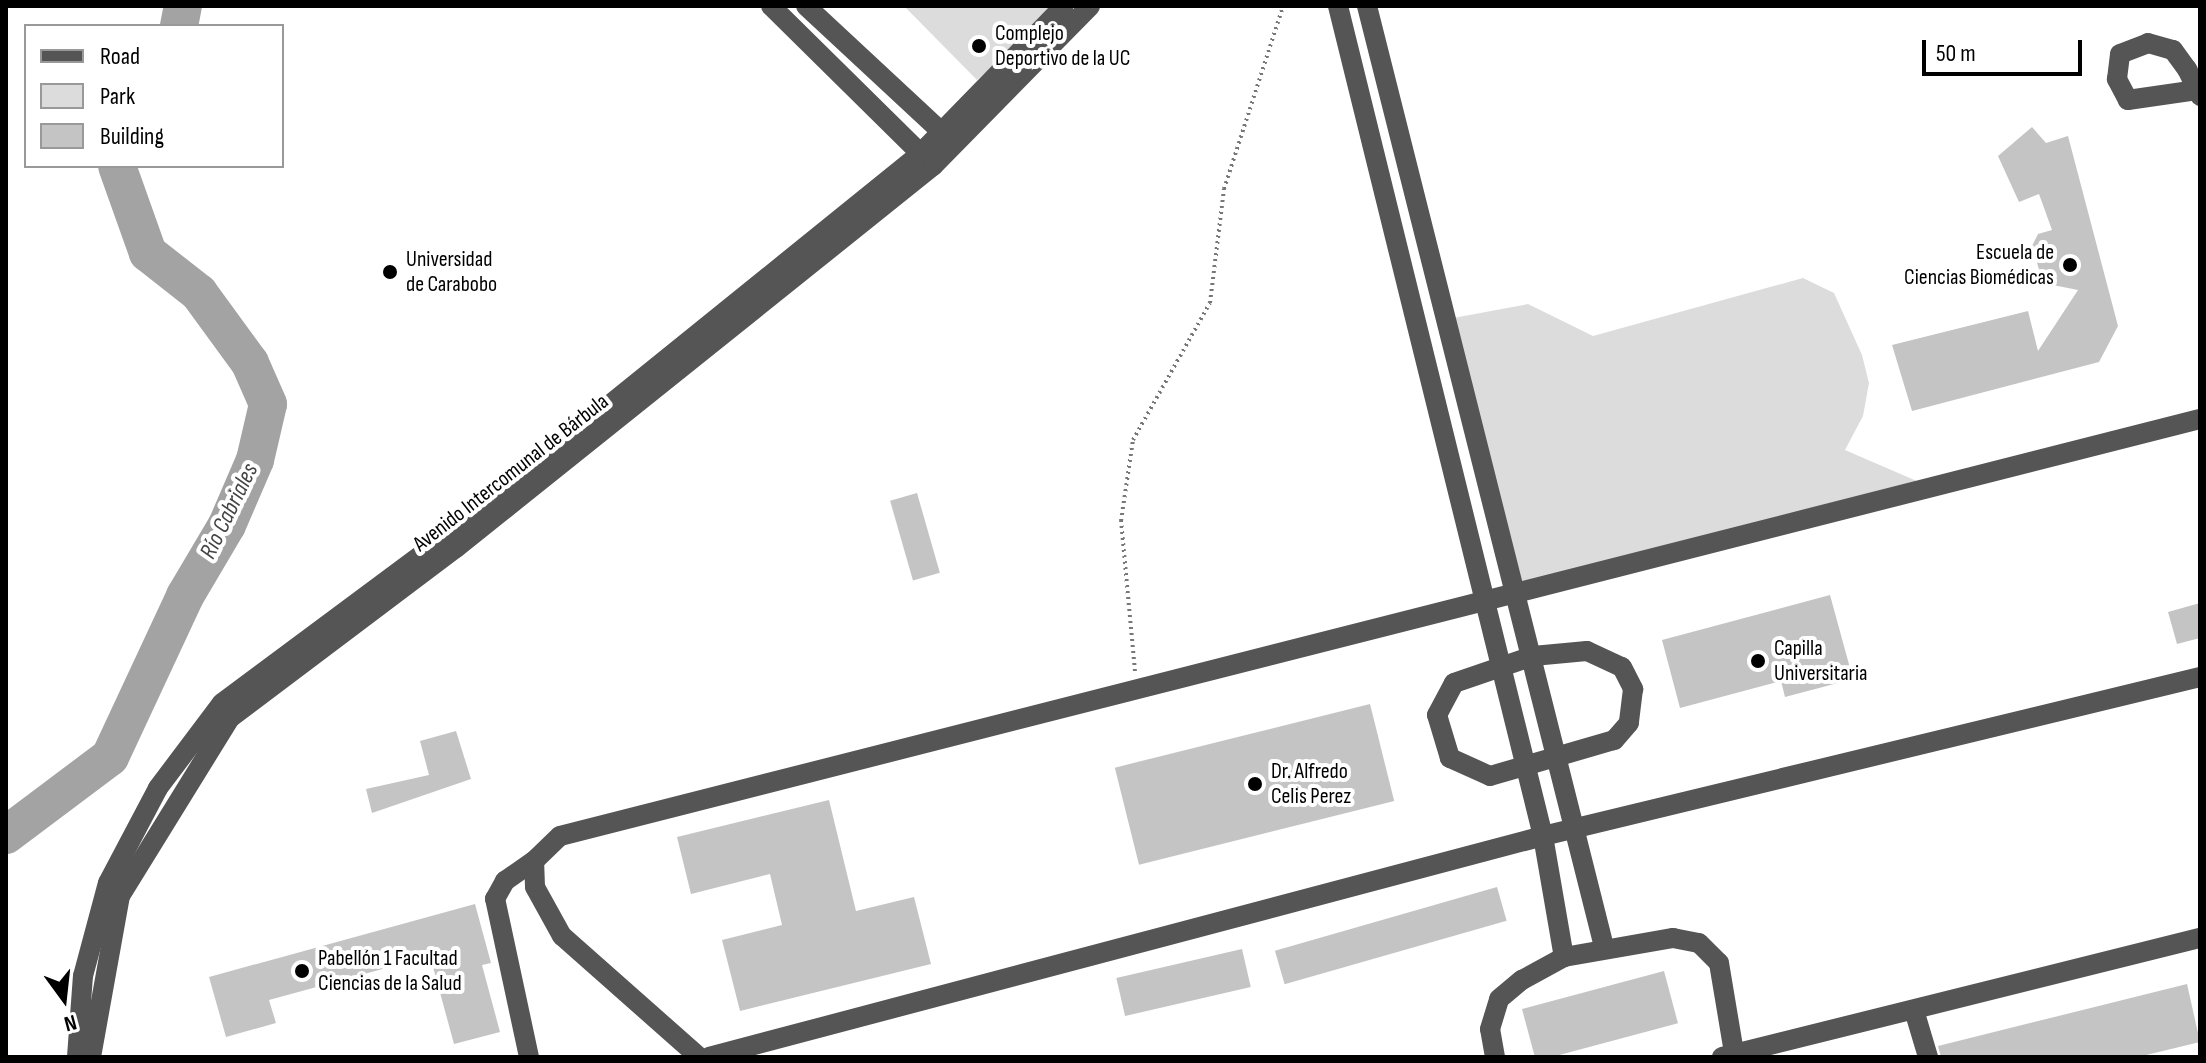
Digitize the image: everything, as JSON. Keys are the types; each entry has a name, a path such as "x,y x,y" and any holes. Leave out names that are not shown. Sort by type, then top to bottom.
{"street":[{"path":"771,6 926,160"},
{"path":"806,6 948,138"},
{"name":"Avenido Intercomunal de Bárbula","path":"948,138 1064,6"},
{"name":"Avenido Intercomunal de Bárbula","path":"91,1057 120,896 230,718 456,548 926,160 1090,6"},
{"path":"1338,6 1543,836 1564,957"},
{"path":"1367,6 1519,595 1604,947"},
{"name":"Avenido Intercomunal de Bárbula","path":"77,1057 83,976 108,883 158,788 222,703 456,529 926,160"},
{"path":"529,1057 495,899 505,881 534,861 560,836 1519,595 2200,419"},
{"path":"1600,653 1622,667 1633,689 1633,713 1622,732 1604,745 1490,776 1469,771 1439,738 1437,715 1446,692 1464,675 1501,664 1533,656 1600,653"},
{"path":"709,1057 1543,836 2200,677"},
{"path":"534,861 535,887 562,936 699,1057"},
{"path":"1495,1057 1490,1029 1499,999 1564,957 1604,947 1673,938 1699,943 1719,963 1728,1055 2200,938"},
{"path":"1914,1010 1928,1057"}],"path":[{"path":"1137,690 1121,521 1133,440 1210,303 1224,189 1283,6"}],"green space":[{"name":"Complejo Deportivo de la UC","path":"904,6 1058,6 977,80"},
{"path":"1803,278 1834,293 1862,355 1869,383 1863,416 1845,450 1919,482 1519,595 1448,319 1528,304 1593,336"}],"building":[{"name":"Escuela de Ciencias Biomédicas","path":"2032,127 2046,143 2068,136 2118,326 2099,362 1912,411 1892,345 2028,311 2038,351 2078,290 2043,283 2032,246 2038,234 2052,230 2039,194 2019,202 1998,156"},
{"path":"917,493 940,573 913,581 890,501"},
{"name":"Capilla Universitaria","path":"1830,595 1853,679 1785,697 1781,681 1680,708 1662,640"},
{"path":"2200,603 2200,638 2177,644 2168,612"},
{"name":"Dr. Alfredo Celis Perez","path":"1370,704 1394,801 1139,865 1115,768"},
{"path":"456,731 471,779 372,813 366,789 429,775 420,741"},
{"path":"829,800 856,911 914,897 931,964 740,1011 722,940 782,925 770,874 691,894 677,837"},
{"path":"1497,887 1507,921 1285,984 1275,951"},
{"name":"Pabellón 1 Facultad Ciencias de la Salud","path":"475,904 491,963 482,965 500,1032 454,1044 430,956 269,1000 276,1023 226,1037 209,977"},
{"path":"1242,949 1251,987 1125,1016 1116,978"},
{"path":"1664,971 1678,1023 1552,1057 1535,1057 1522,1009"},
{"path":"2187,984 2200,1042 2138,1057 1941,1057 1938,1046"}],"waterway":[{"name":"Río Cabriales","path":"179,24 183,6"},
{"name":"Río Cabriales","path":"6,835 110,757 185,596 227,525 255,460 268,404 250,363 199,293 148,253 118,168"}],"place":[{"name":"Complejo Deportivo de la UC","path":"979,46"},
{"name":"Escuela de Ciencias Biomédicas","path":"2070,265"},
{"name":"Universidad de Carabobo","path":"390,272"},
{"name":"Capilla Universitaria","path":"1758,661"},
{"name":"Dr. Alfredo Celis Perez","path":"1255,784"},
{"name":"Pabellón 1 Facultad Ciencias de la Salud","path":"302,971"}]}
